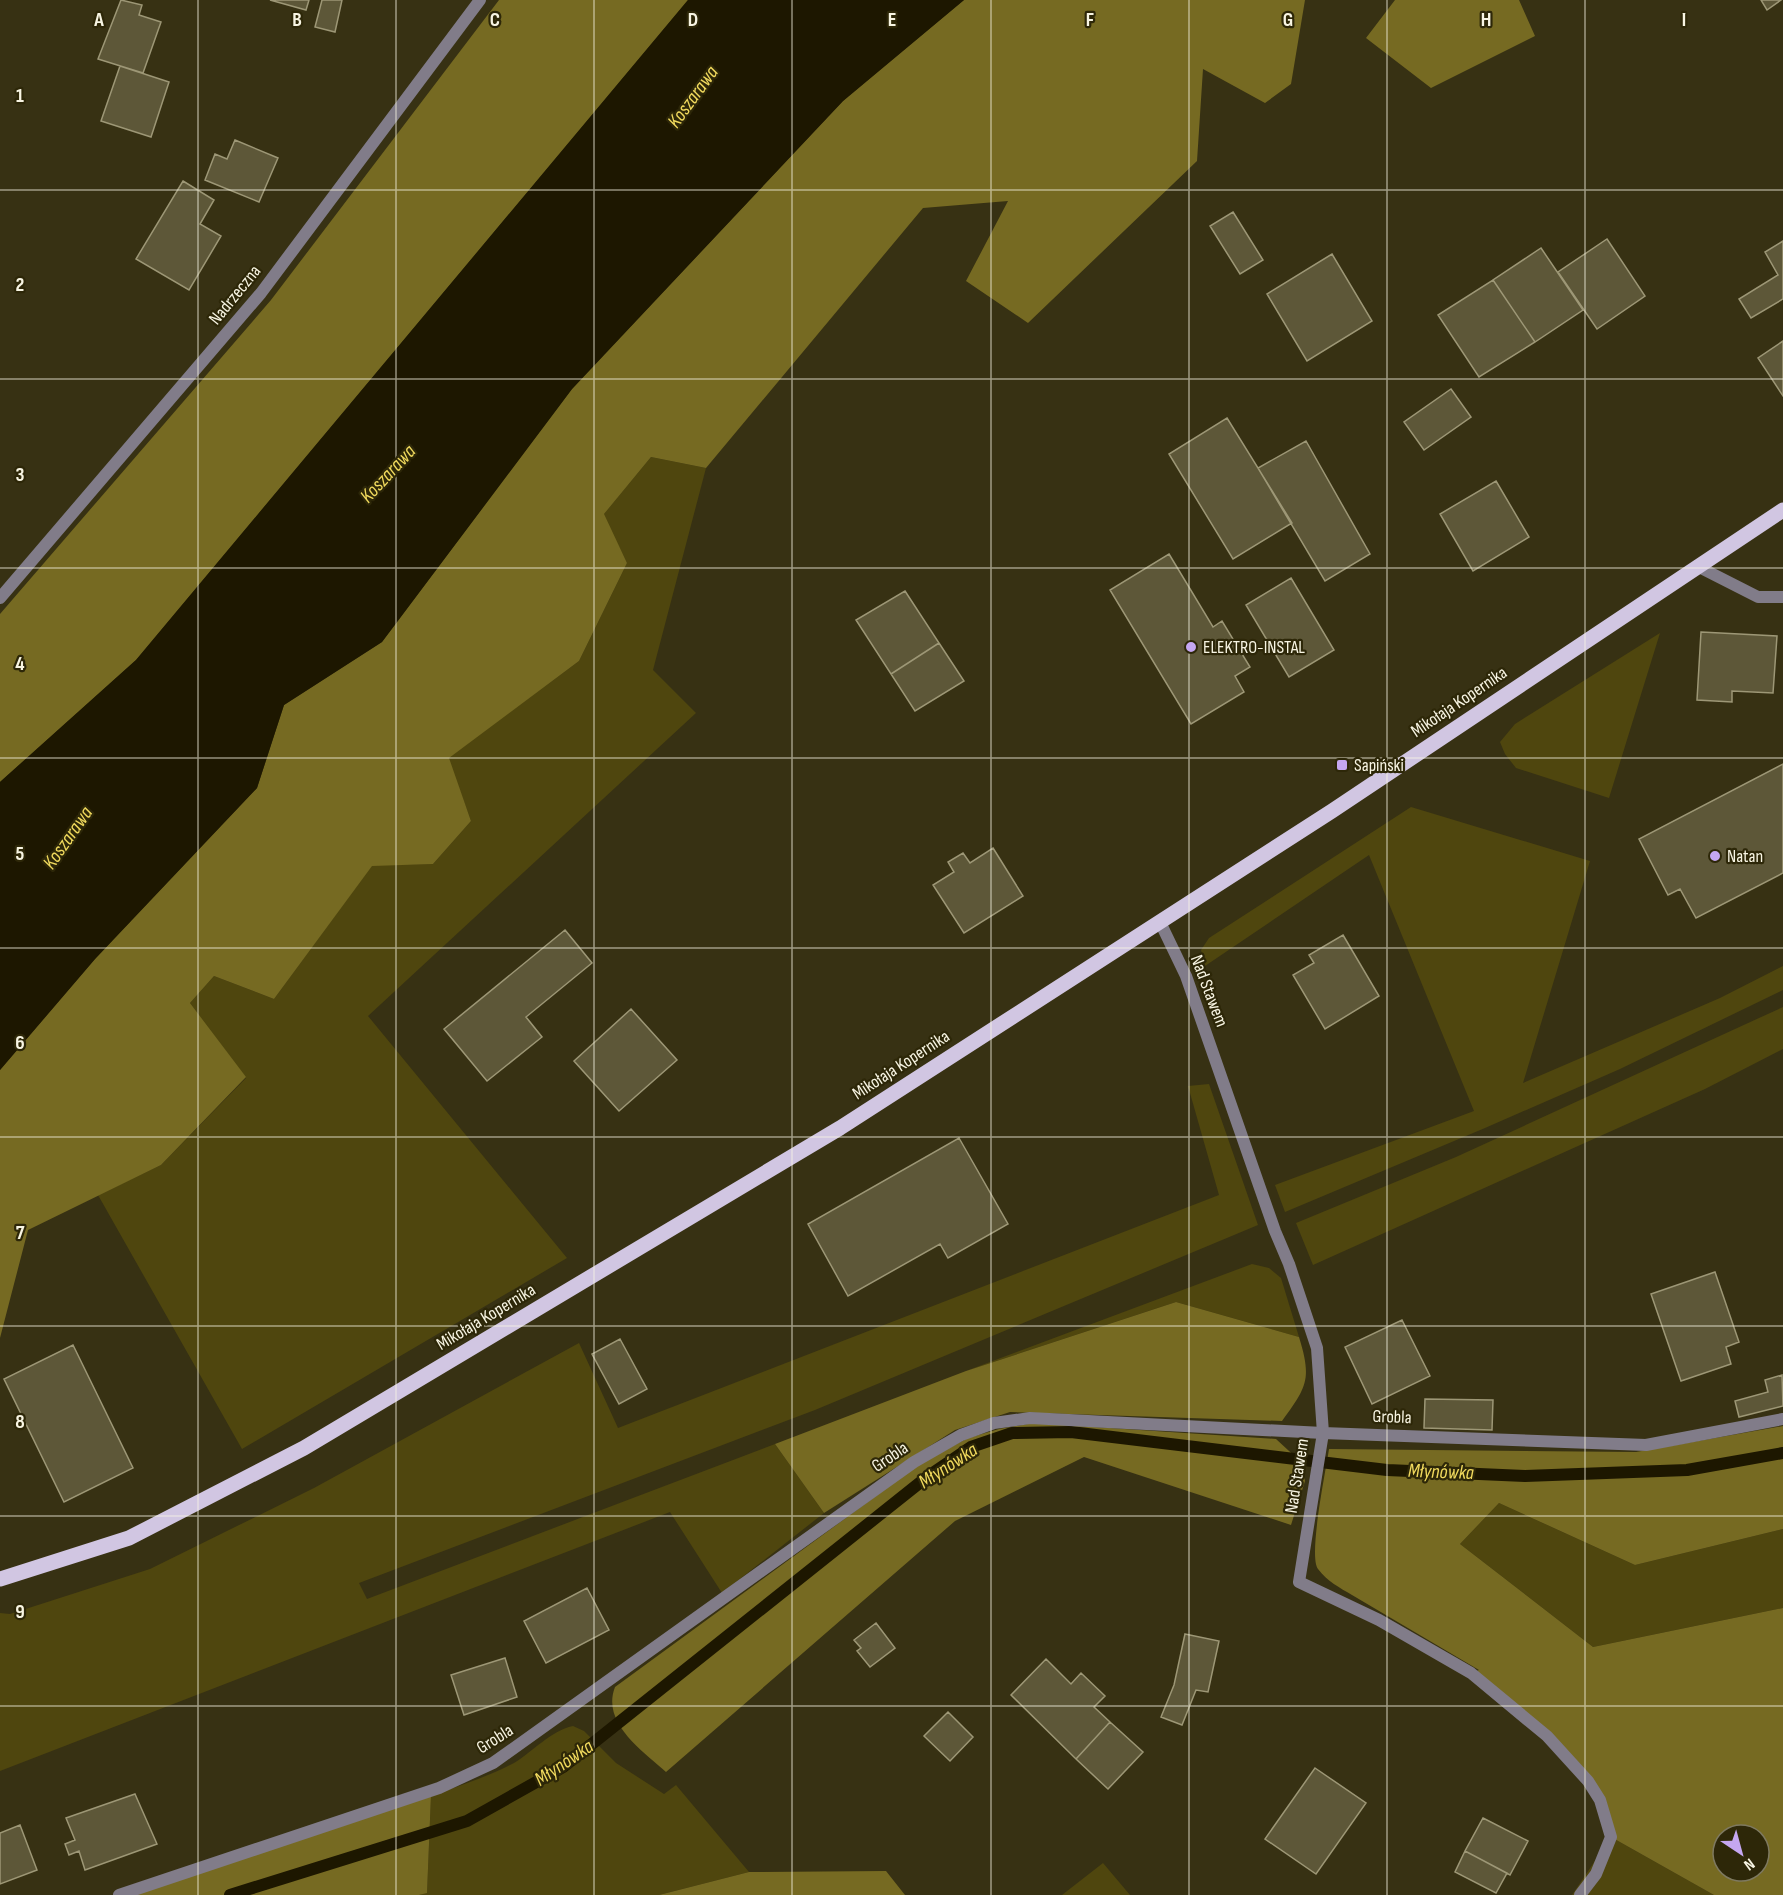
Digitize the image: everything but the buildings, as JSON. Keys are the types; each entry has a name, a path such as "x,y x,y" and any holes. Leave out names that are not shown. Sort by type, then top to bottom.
{"main road":[{"name":"Mikołaja Kopernika","path":"0,1579 129,1538 304,1448 840,1128 1332,811 1783,510"}],"street":[{"name":"Nadrzeczna","path":"0,598 261,293 480,0"},
{"path":"1697,566 1758,597 1783,597"},
{"name":"Nad Stawem","path":"1160,922 1186,976 1317,1348 1323,1433 1299,1582 1380,1620 1471,1672 1547,1736 1588,1781 1600,1800 1611,1837 1596,1874 1580,1895"},
{"name":"Grobla","path":"119,1895 439,1788 494,1763 914,1462 961,1435 994,1423 1030,1418 1323,1433 1646,1445 1783,1419"}],"shaded area":[{"path":"499,0 688,0 136,660 0,782 0,614 271,300"},
{"path":"964,0 1305,0 1291,84 1265,103 1203,69 1197,161 1028,323 966,281 1008,201 923,208 706,468 651,457 604,514 627,563 579,661 449,758 471,821 433,864 372,866 274,999 214,976 190,1003 246,1077 161,1165 28,1230 0,1338 0,1070 95,959 257,788 284,705 382,642 572,389 843,101"},
{"path":"1395,0 1519,0 1535,36 1431,88 1366,38"},
{"path":"651,457 706,468 653,670 696,713 368,1016 567,1258 242,1449 98,1195 161,1165 246,1078 190,1003 214,976 274,999 372,865 433,864 471,821 448,758 579,661 627,563 603,515"},
{"path":"1660,633 1609,798 1516,768 1505,754 1500,742 1515,724"},
{"path":"1411,807 1590,861 1523,1083 1720,998 1783,966 1783,990 1620,1069 1285,1212 1275,1185 1474,1111 1369,855 1205,966 1201,950 1209,938"},
{"path":"1783,1007 1783,1049 1705,1089 1313,1265 1296,1223 1456,1157"},
{"path":"1209,1084 1258,1225 815,1410 359,1583 367,1599 775,1444 824,1513 722,1593 670,1512 0,1771 0,1613 10,1614 150,1569 314,1488 579,1343 618,1428 1219,1195 1188,1086"},
{"path":"1252,1264 1269,1268 1281,1278 1299,1337 1176,1302 966,1371"},
{"path":"1176,1302 1299,1337 1305,1363 1305,1382 1302,1391 1282,1421 1010,1412 955,1430 824,1513 775,1444 966,1371"},
{"path":"1034,1423 1276,1439 1301,1462 1305,1481 1291,1525 1084,1457 955,1521 666,1772 627,1735 614,1713 612,1700 615,1687 921,1463 968,1438 999,1429"},
{"path":"1783,1426 1783,1529 1635,1565 1499,1503 1460,1544 1593,1647 1783,1608 1783,1895 1714,1895 1611,1837 1588,1781 1471,1673 1479,1670 1338,1587 1325,1577 1315,1561 1315,1548 1329,1449 1636,1452"},
{"path":"1499,1503 1635,1565 1783,1529 1783,1608 1593,1647 1460,1544"},
{"path":"573,1726 584,1731 616,1763 664,1794 676,1785 749,1872 659,1895 419,1895 427,1892 431,1795 504,1768 557,1732"},
{"path":"431,1795 427,1893 419,1895 134,1895"},
{"path":"1611,1837 1714,1895 1572,1895"},
{"path":"1103,1863 1130,1895 1062,1895"},
{"path":"886,1871 905,1895 659,1895 749,1872"}],"water":[{"name":"Koszarawa","path":"688,0 964,0 843,101 572,389 382,642 284,705 257,788 95,959 0,1070 0,782 136,660"}],"waterway":[{"name":"Młynówka","path":"230,1895 467,1821 563,1767 927,1477 971,1447 1012,1433 1071,1432 1387,1470 1525,1476 1687,1470 1783,1453"}],"place":[{"name":"ELEKTRO-INSTAL","path":"1191,647"},
{"name":"Sapiński","path":"1342,765"},
{"name":"Natan","path":"1715,856"}]}
